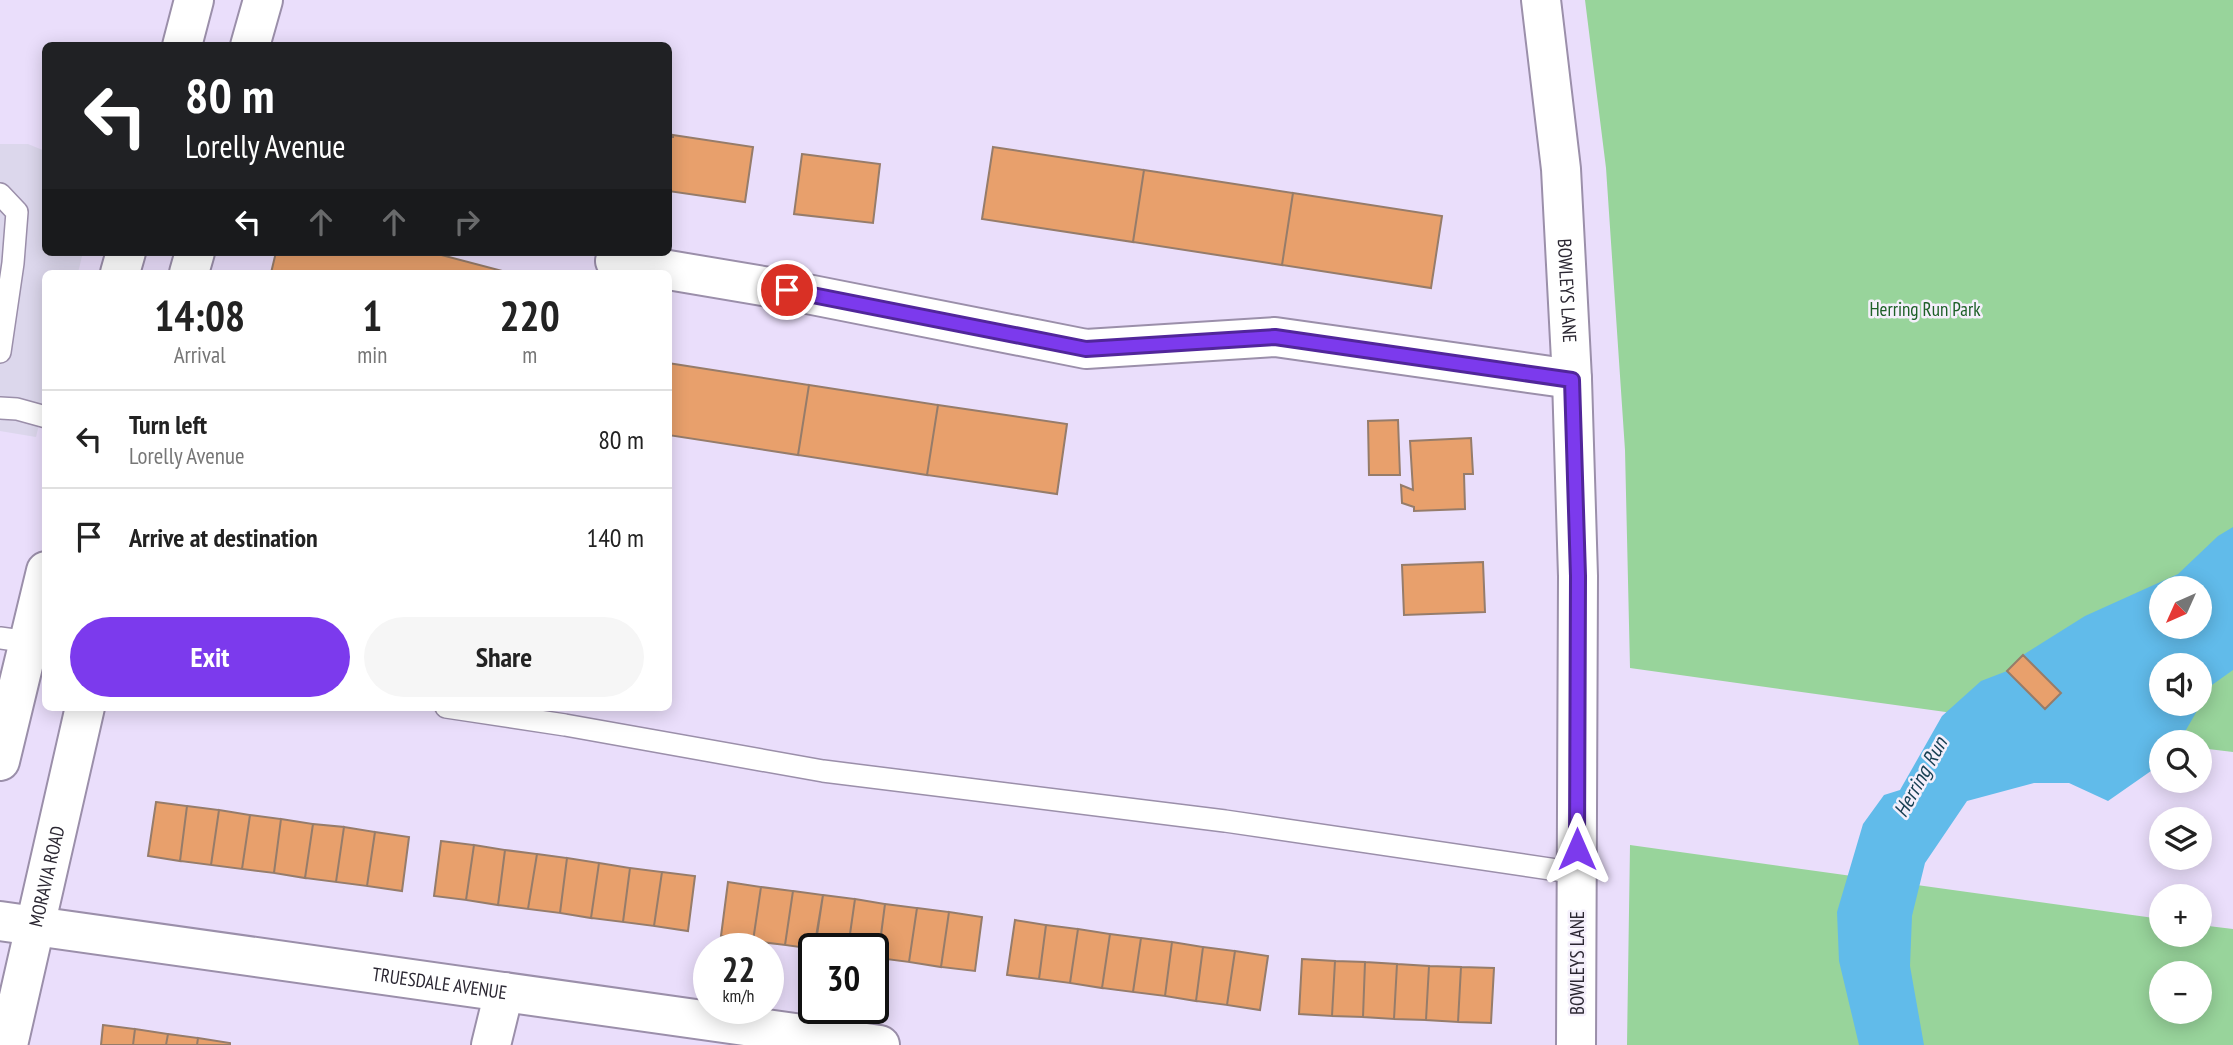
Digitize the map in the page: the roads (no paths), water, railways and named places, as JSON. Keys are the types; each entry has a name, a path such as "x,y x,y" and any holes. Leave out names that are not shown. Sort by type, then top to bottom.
{"street":[{"path":"182,42 194,0"},
{"path":"251,42 262,0"},
{"name":"BOWLEYS LANE","path":"1541,0 1561,169 1572,380 1578,576 1576,1045"},
{"path":"615,261 668,270"},
{"path":"672,271 787,290 1086,349 1275,337 1572,380"},
{"path":"0,761 14,640 42,580"},
{"name":"MORAVIA ROAD","path":"8,1045 17,924 84,711"},
{"name":"TRUESDALE AVENUE","path":"17,924 880,1045"},
{"path":"491,1045 504,992"}],"lane":[{"path":"0,194 17,212 0,352"},
{"path":"0,408 17,409 42,416"},
{"path":"472,711 823,771 1225,821 1577,873"}],"water":[{"name":"Herring Run","path":"2233,527 2233,670 2212,685 2212,653 2149,653 2149,716 2194,716 2186,730 2149,730 2149,772 2108,801 2069,783 2034,783 1967,801 1925,863 1912,916 1910,966 1924,1045 1859,1045 1839,961 1837,912 1863,824 1884,795 1900,790 1942,716 1981,681 2007,671 2045,708 2061,692 2023,655 2085,616 2149,587 2149,639 2212,639 2212,576 2174,576 2218,536"}],"park label":[{"name":"Herring Run Park","path":"1925,309"}]}
